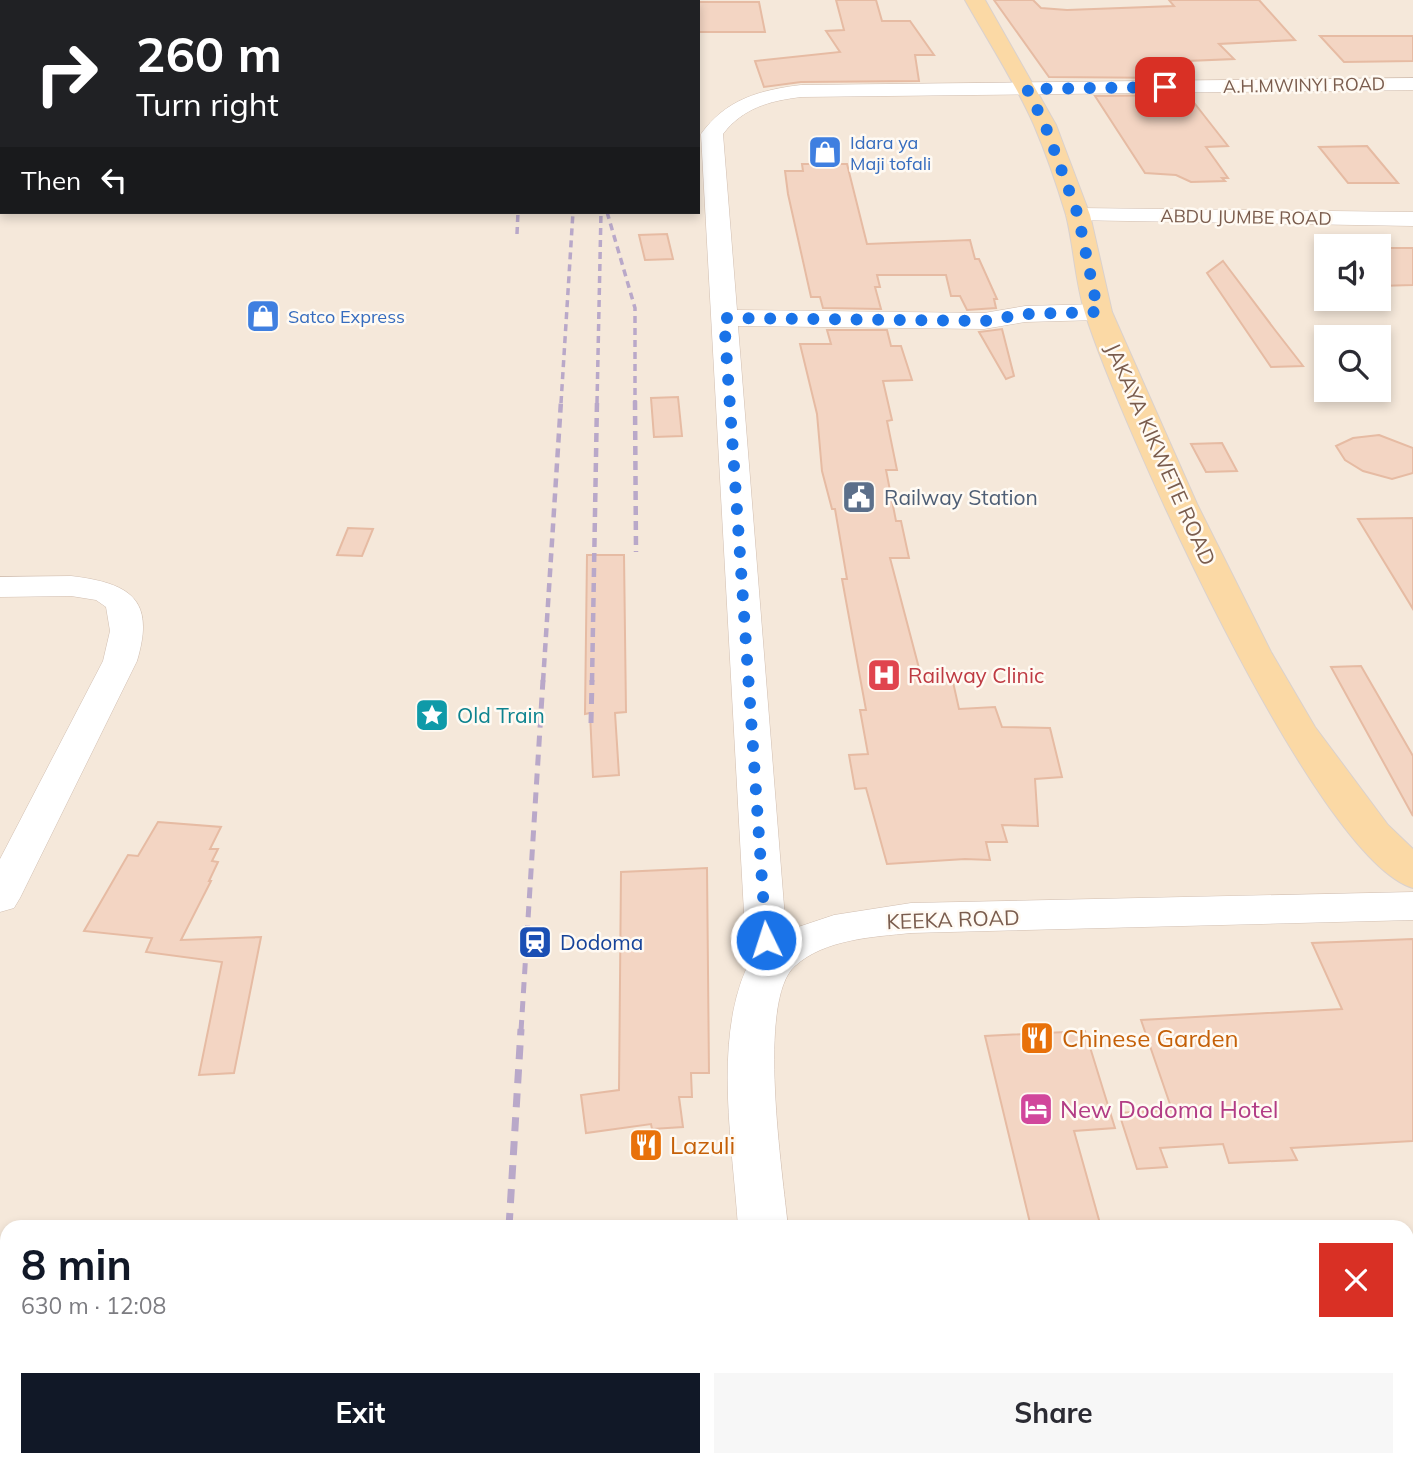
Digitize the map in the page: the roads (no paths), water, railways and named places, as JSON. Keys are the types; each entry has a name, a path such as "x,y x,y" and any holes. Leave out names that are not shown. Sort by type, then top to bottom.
{"main road":[{"name":"JAKAYA KIKWETE ROAD","path":"975,0 1045,125 1078,215 1098,312 1181,504 1253,652 1298,731 1373,835 1413,873"}],"street":[{"name":"A.H.MWINYI ROAD","path":"768,967 712,134 723,117 744,102 801,91 1413,84"},
{"name":"ABDU JUMBE ROAD","path":"1078,215 1413,219"},
{"path":"724,318 984,321 1025,314 1098,312"},
{"path":"0,587 58,586 105,592 119,598 126,611 128,636 120,661 0,898"},
{"name":"KEEKA ROAD","path":"768,967 791,948 816,936 860,924 911,919 1413,906"},
{"path":"764,1220 751,1032 755,999 768,967"}],"railway":[{"path":"517,234 518,214"},
{"path":"561,403 573,214"},
{"path":"597,403 601,214"},
{"path":"608,214 635,308 635,401"},
{"path":"543,682 561,401"},
{"path":"592,682 597,401"},
{"path":"635,401 636,552"},
{"path":"521,1031 543,680"},
{"path":"591,723 592,680"},
{"path":"509,1220 521,1029"}],"place":[{"name":"Idara ya Maji tofali","path":"825,152"},
{"name":"Satco Express","path":"263,316"},
{"name":"Railway Station","path":"859,497"},
{"name":"Railway Clinic","path":"884,675"},
{"name":"Old Train","path":"432,715"},
{"name":"Dodoma","path":"535,942"},
{"name":"Chinese Garden","path":"1037,1038"},
{"name":"New Dodoma Hotel","path":"1036,1109"},
{"name":"Lazuli","path":"646,1145"}]}
